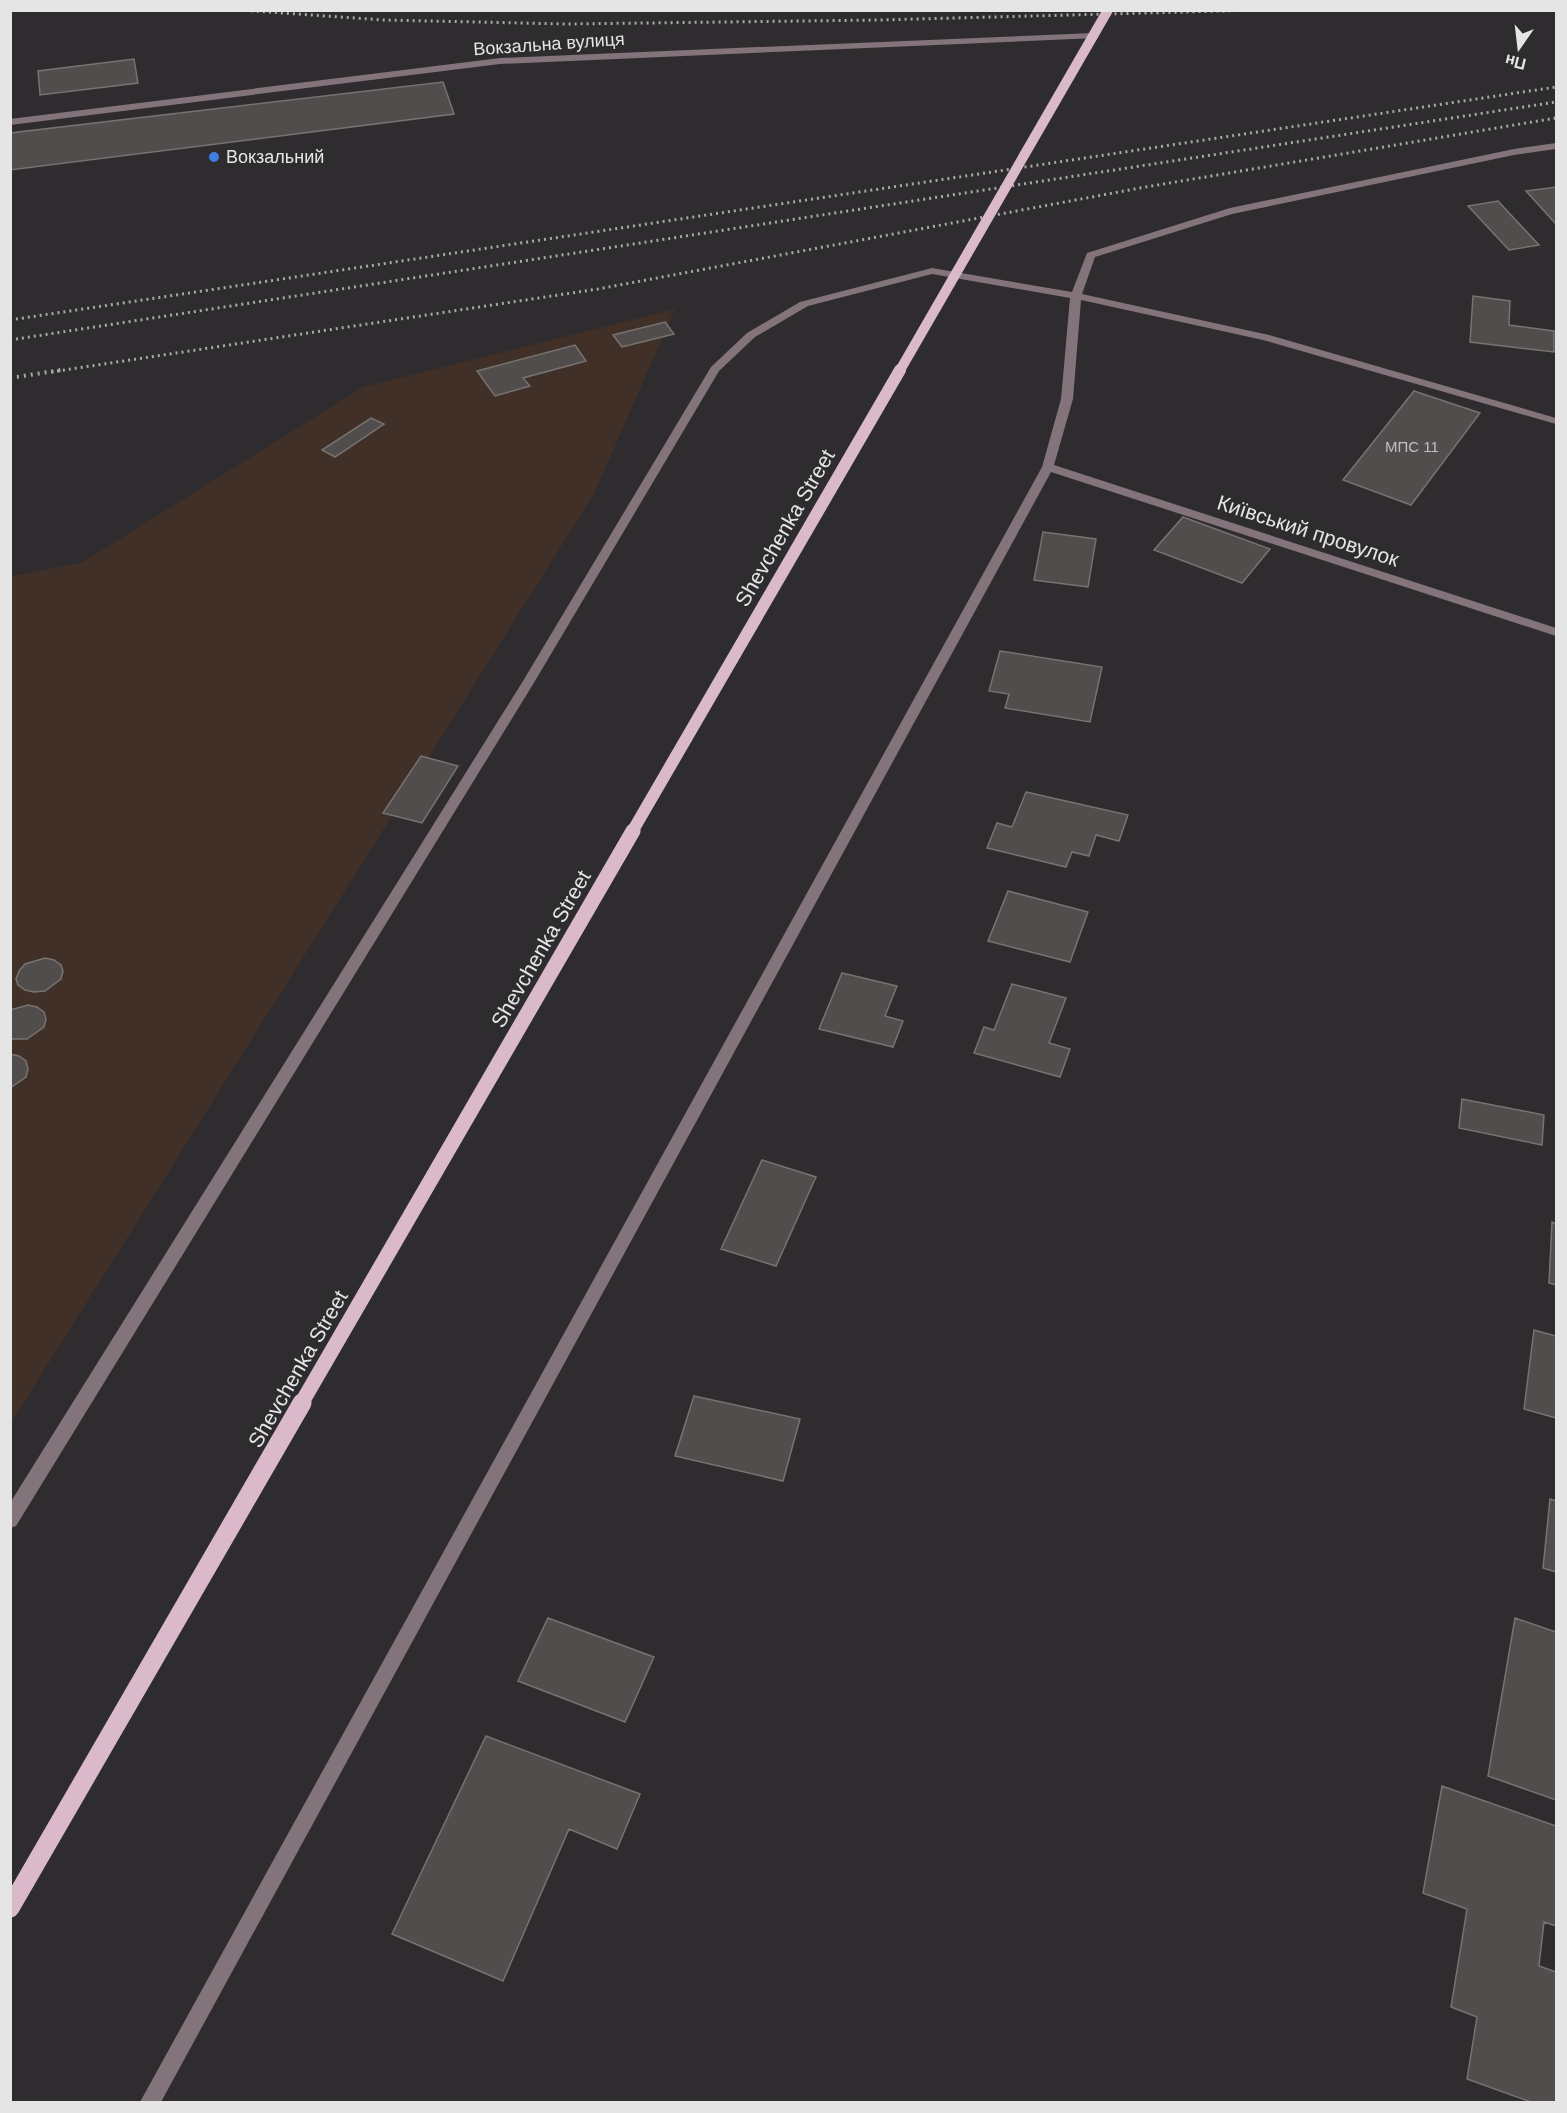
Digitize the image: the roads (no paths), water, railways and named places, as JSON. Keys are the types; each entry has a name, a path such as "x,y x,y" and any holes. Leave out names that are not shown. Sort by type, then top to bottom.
{"main road":[{"name":"Shevchenka Street","path":"10,1908 1108,10"}],"street":[{"name":"Вокзальна вулиця","path":"10,122 500,61 1093,36"},
{"path":"150,2103 1048,466 1067,399 1076,296 1091,255 1220,214 1502,155 1557,146"},
{"path":"10,1520 529,681 715,369 751,335 804,304 932,271 1076,296 1265,338 1557,421"},
{"name":"Київський провулок","path":"1048,466 1557,632"}],"railway":[{"path":"239,10 384,20 567,24 879,20 1259,10"},
{"path":"10,320 1556,87"},
{"path":"10,340 1556,102"},
{"path":"51,372 598,289 1140,188 1556,118"},
{"path":"10,378 61,370"}],"place":[{"name":"Вокзальний","path":"214,157"}]}
